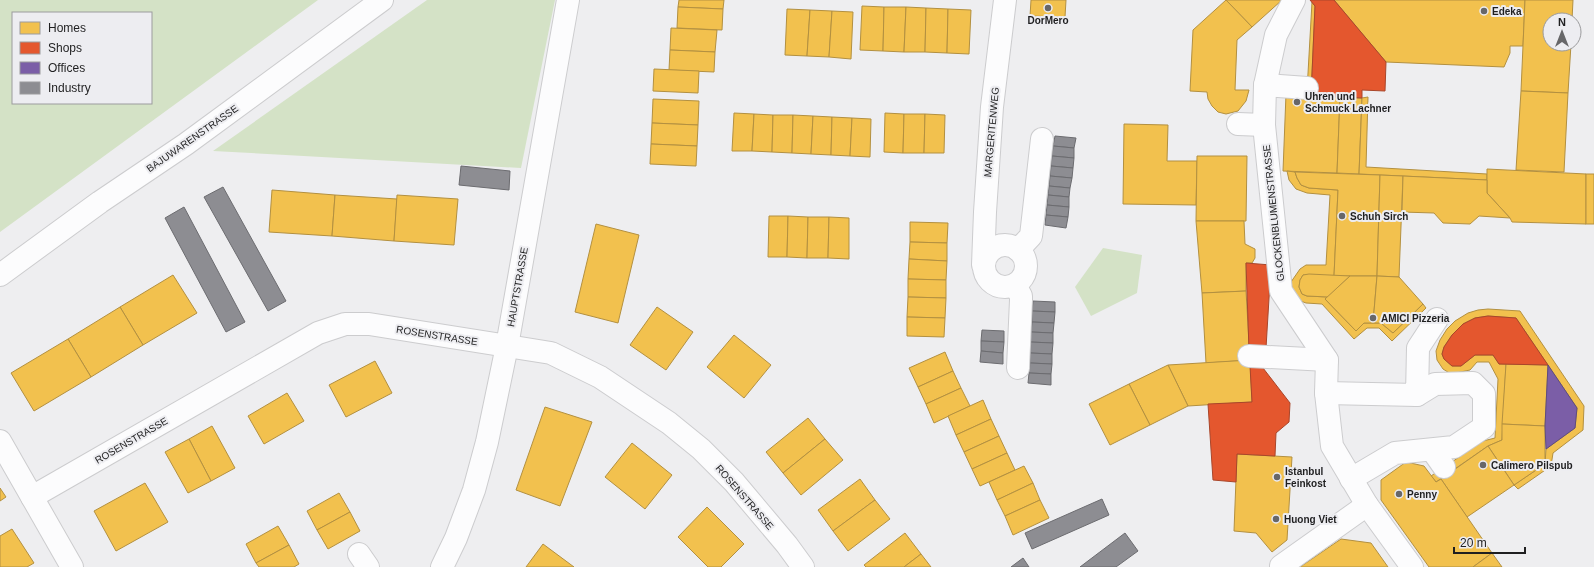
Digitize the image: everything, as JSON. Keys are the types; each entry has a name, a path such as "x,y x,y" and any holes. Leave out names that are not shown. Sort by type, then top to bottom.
{"street":[{"name":"BAJUWARENSTRASSE","path":"0,275 100,202 186,144 382,0"},
{"name":"HAUPTSTRASSE","path":"442,567 456,538 474,490 486,442 507,346 568,0"},
{"name":"MARGERITENWEG","path":"1005,0 992,107 985,212 984,272 991,283 998,287 1004,288 1015,285"},
{"name":"GLOCKENBLUMENSTRASSE","path":"1294,0 1276,35 1265,85 1264,125 1281,291 1327,360"},
{"path":"1265,85 1307,88"},
{"path":"1238,124 1264,125"},
{"path":"1018,250 1031,236 1042,139"},
{"path":"984,265 985,258 989,252 994,248 1008,245 1018,250 1024,257 1026,272 1023,278 1015,285 1021,296 1018,368"},
{"path":"1417,395 1418,348 1437,319"},
{"name":"ROSENSTRASSE","path":"32,497 280,354 318,334 345,324 370,324 551,353 600,377 669,423 701,449 734,482 787,545 803,567"},
{"path":"1249,356 1327,360 1326,393 1332,446 1367,505 1412,567"},
{"path":"1326,393 1417,395 1435,384 1473,383 1484,394 1484,428 1438,459 1395,453 1351,479"},
{"path":"0,441 72,567"},
{"path":"1281,566 1367,505"}],"green space":[{"path":"0,0 318,0 0,232"},
{"path":"427,0 555,0 521,168 213,151"},
{"path":"1103,248 1142,255 1137,293 1091,316 1075,287"}],"building: Homes":[{"path":"679,0 724,0 723,9 678,7"},
{"name":"DorMero","path":"1031,0 1066,0 1065,17 1030,16"},
{"path":"1226,0 1282,0 1252,27"},
{"path":"1226,0 1252,27 1237,40 1235,90 1249,90 1246,101 1238,111 1226,114 1218,112 1212,106 1208,99 1207,92 1190,91 1193,30"},
{"path":"1334,0 1525,0 1523,46 1510,46 1510,53 1504,67 1386,62"},
{"path":"1525,0 1573,0 1572,12 1542,12 1542,52 1571,52 1568,93 1521,91"},
{"path":"1312,2 1315,6 1311,96 1307,91"},
{"path":"862,6 884,7 883,51 860,50"},
{"path":"678,7 723,9 722,30 677,28"},
{"path":"884,7 906,7 904,52 883,51"},
{"path":"906,7 926,8 925,52 904,52"},
{"path":"926,8 948,9 947,53 925,52"},
{"path":"787,9 810,10 807,56 785,55"},
{"path":"948,9 971,10 969,54 947,53"},
{"path":"810,10 832,11 829,57 807,56"},
{"path":"832,11 853,12 851,59 829,57"},
{"path":"671,28 717,30 715,52 670,50"},
{"path":"670,50 715,52 714,72 669,70"},
{"path":"654,69 699,71 698,93 653,91"},
{"path":"1521,91 1568,93 1564,172 1516,170"},
{"path":"1286,94 1340,97 1337,173 1283,171"},
{"path":"1340,97 1362,98 1359,174 1337,173"},
{"path":"1368,97 1366,167 1487,174 1487,180 1359,174 1362,98"},
{"path":"653,99 699,101 698,125 652,123"},
{"path":"734,113 754,114 752,151 732,151"},
{"path":"885,113 904,114 903,153 884,152"},
{"path":"754,114 773,115 772,152 752,151"},
{"path":"904,114 925,114 924,153 903,153"},
{"path":"925,114 945,115 944,153 924,153"},
{"path":"773,115 793,115 792,153 772,152"},
{"path":"793,115 813,116 811,154 792,153"},
{"path":"813,116 832,117 831,155 811,154"},
{"path":"832,117 852,118 850,156 831,155"},
{"path":"852,118 871,119 870,157 850,156"},
{"path":"652,123 698,125 697,146 651,144"},
{"path":"1124,124 1168,125 1167,161 1197,161 1196,205 1123,204"},
{"path":"651,144 697,146 696,166 650,164"},
{"path":"1197,156 1247,156 1246,221 1196,221"},
{"path":"1487,169 1586,174 1586,224 1512,222 1487,193"},
{"path":"1287,171 1295,172 1301,185 1309,188 1338,190 1334,276 1303,275 1300,280 1299,287 1302,294 1307,296 1328,297 1325,299 1356,331 1364,323 1381,323 1393,333 1423,304 1426,308 1392,341 1379,328 1367,328 1354,339 1322,304 1306,303 1298,300 1293,293 1291,282 1300,269 1306,265 1326,265 1330,195 1307,193 1296,189 1289,180"},
{"path":"1295,172 1380,175 1377,276 1334,276 1338,190 1309,188 1301,185"},
{"path":"1586,174 1594,174 1594,224 1586,224"},
{"path":"1380,175 1403,176 1399,277 1377,276"},
{"path":"1403,176 1487,180 1487,193 1510,218 1479,216 1470,224 1443,223 1434,213 1402,212"},
{"path":"272,190 335,195 332,236 269,232"},
{"path":"335,195 397,199 394,241 332,236"},
{"path":"397,195 458,199 454,245 394,241"},
{"path":"769,216 788,216 787,257 768,257"},
{"path":"788,216 808,217 807,258 787,257"},
{"path":"808,217 829,217 828,258 807,258"},
{"path":"829,217 849,218 849,259 828,258"},
{"path":"1196,221 1244,221 1245,244 1255,249 1255,258 1252,263 1246,263 1246,291 1202,293"},
{"path":"910,222 948,223 947,243 910,242"},
{"path":"596,224 639,235 618,323 575,312"},
{"path":"910,242 947,243 947,261 909,259"},
{"path":"909,259 947,261 946,280 908,279"},
{"path":"173,275 197,313 143,345 120,307"},
{"path":"1303,275 1350,276 1328,297 1307,296 1302,294 1299,287 1300,280"},
{"path":"1350,276 1377,276 1373,323 1364,323 1356,331 1325,299"},
{"path":"1377,276 1399,277 1423,304 1393,333 1381,323 1373,323"},
{"path":"908,279 946,280 946,298 908,297"},
{"path":"1246,291 1250,360 1206,363 1202,293"},
{"path":"908,297 946,298 945,318 907,317"},
{"path":"120,307 143,345 91,377 68,339"},
{"path":"657,307 693,332 666,370 630,345"},
{"path":"1488,309 1520,311 1584,406 1583,430 1553,453 1551,466 1518,489 1514,485 1545,464 1546,449 1575,428 1577,408 1516,318 1488,316 1475,318 1463,324 1452,335 1444,347 1442,354 1444,359 1452,366 1461,366 1475,355 1493,355 1499,364 1506,364 1502,440 1488,446 1436,482 1431,476 1483,441 1495,438 1498,379 1489,362 1477,362 1470,370 1451,374 1443,369 1437,360 1436,351 1440,340 1447,329 1455,321 1468,313"},
{"path":"907,317 945,318 944,337 907,336"},
{"path":"734,335 771,365 744,398 707,367"},
{"path":"68,339 91,377 34,411 11,373"},
{"path":"945,352 953,371 918,387 909,368"},
{"path":"1250,360 1252,402 1188,406 1168,365"},
{"path":"375,361 392,393 346,417 329,385"},
{"path":"1506,364 1548,365 1545,426 1502,424"},
{"path":"1168,365 1188,406 1150,425 1129,384"},
{"path":"953,371 961,388 926,404 918,387"},
{"path":"1129,384 1150,425 1110,445 1089,404"},
{"path":"961,388 970,406 934,423 926,404"},
{"path":"287,393 304,421 264,444 248,416"},
{"path":"983,400 991,419 956,435 948,416"},
{"path":"545,407 592,422 560,506 516,490"},
{"path":"808,418 825,439 783,473 766,452"},
{"path":"991,419 999,436 964,452 956,435"},
{"path":"1502,424 1545,426 1545,464 1514,485 1488,446 1502,440"},
{"path":"212,426 235,468 211,481 189,439"},
{"path":"999,436 1007,453 972,469 964,452"},
{"path":"189,439 211,481 188,493 165,452"},
{"path":"825,439 843,460 801,495 783,473"},
{"path":"632,443 672,475 645,509 605,477"},
{"path":"1488,446 1514,485 1467,517 1441,479"},
{"path":"1007,453 1015,470 980,486 972,469"},
{"path":"1237,454 1292,457 1287,540 1272,552 1256,533 1234,531"},
{"path":"1406,462 1424,466 1436,482 1441,479 1492,553 1473,567 1429,567 1381,500 1381,480"},
{"path":"1024,466 1033,483 997,500 989,482"},
{"path":"860,479 875,500 833,531 818,510"},
{"path":"145,483 168,522 116,551 94,511"},
{"path":"1033,483 1040,500 1005,516 997,500"},
{"path":"0,488 6,497 0,501"},
{"path":"339,493 350,512 317,530 307,511"},
{"path":"875,500 890,519 848,551 833,531"},
{"path":"1040,500 1049,518 1013,535 1005,516"},
{"path":"707,507 744,544 721,567 708,567 678,537"},
{"path":"350,512 360,531 328,549 317,530"},
{"path":"278,526 289,545 256,563 246,544"},
{"path":"12,529 34,563 27,567 0,567 0,536"},
{"path":"905,533 921,554 904,567 866,567 864,565"},
{"path":"1341,539 1371,543 1388,567 1300,567"},
{"path":"543,544 574,567 526,567"},
{"path":"289,545 299,564 294,567 259,567 256,563"},
{"path":"1492,553 1502,567 1473,567"},
{"path":"921,554 931,567 904,567"}],"building: Shops":[{"path":"1310,0 1334,0 1386,62 1385,91 1362,90 1362,98 1311,96 1315,6"},
{"path":"1246,263 1271,265 1266,348 1249,350"},
{"path":"1488,316 1516,318 1548,365 1499,364 1493,355 1475,355 1461,366 1452,366 1444,359 1442,354 1444,347 1452,335 1463,324 1475,318"},
{"path":"1250,366 1263,368 1290,403 1289,422 1276,433 1275,456 1237,454 1236,482 1213,480 1208,404 1252,402"}],"building: Offices":[{"path":"1548,365 1577,408 1575,428 1546,449 1545,426"}],"building: Industry":[{"path":"1055,136 1076,138 1074,148 1053,146"},
{"path":"1053,146 1074,148 1074,158 1052,156"},
{"path":"1052,156 1074,158 1073,168 1051,166"},
{"path":"461,166 510,171 509,190 459,185"},
{"path":"1051,166 1073,168 1072,178 1050,176"},
{"path":"1050,176 1072,178 1070,188 1049,186"},
{"path":"1049,186 1070,188 1069,197 1048,195"},
{"path":"223,187 286,301 268,311 204,197"},
{"path":"1048,195 1069,197 1069,207 1047,205"},
{"path":"1047,205 1069,207 1068,217 1046,215"},
{"path":"184,207 245,322 226,332 165,218"},
{"path":"1046,215 1068,217 1066,228 1045,225"},
{"path":"1033,301 1055,302 1055,312 1032,311"},
{"path":"1032,311 1055,312 1054,323 1032,322"},
{"path":"1032,322 1054,323 1053,333 1031,332"},
{"path":"982,330 1004,331 1004,342 981,341"},
{"path":"1031,332 1053,333 1053,343 1030,342"},
{"path":"981,341 1004,342 1003,353 981,351"},
{"path":"1030,342 1053,343 1052,354 1030,353"},
{"path":"981,351 1003,353 1003,364 980,362"},
{"path":"1030,353 1052,354 1052,364 1030,363"},
{"path":"1030,363 1052,364 1051,374 1029,373"},
{"path":"1029,373 1051,374 1051,385 1028,383"},
{"path":"1102,499 1109,515 1032,549 1025,533"},
{"path":"1125,533 1138,551 1116,567 1080,567"},
{"path":"1023,558 1029,567 1011,567"}],"place":[{"name":"DorMero","path":"1048,8"},
{"name":"Edeka","path":"1484,11"},
{"name":"Uhren und Schmuck Lachner","path":"1297,102"},
{"name":"Schuh Sirch","path":"1342,216"},
{"name":"AMICI Pizzeria","path":"1373,318"},
{"name":"Calimero Pilspub","path":"1483,465"},
{"name":"Istanbul Feinkost","path":"1277,477"},
{"name":"Penny","path":"1399,494"},
{"name":"Huong Viet","path":"1276,519"}]}
